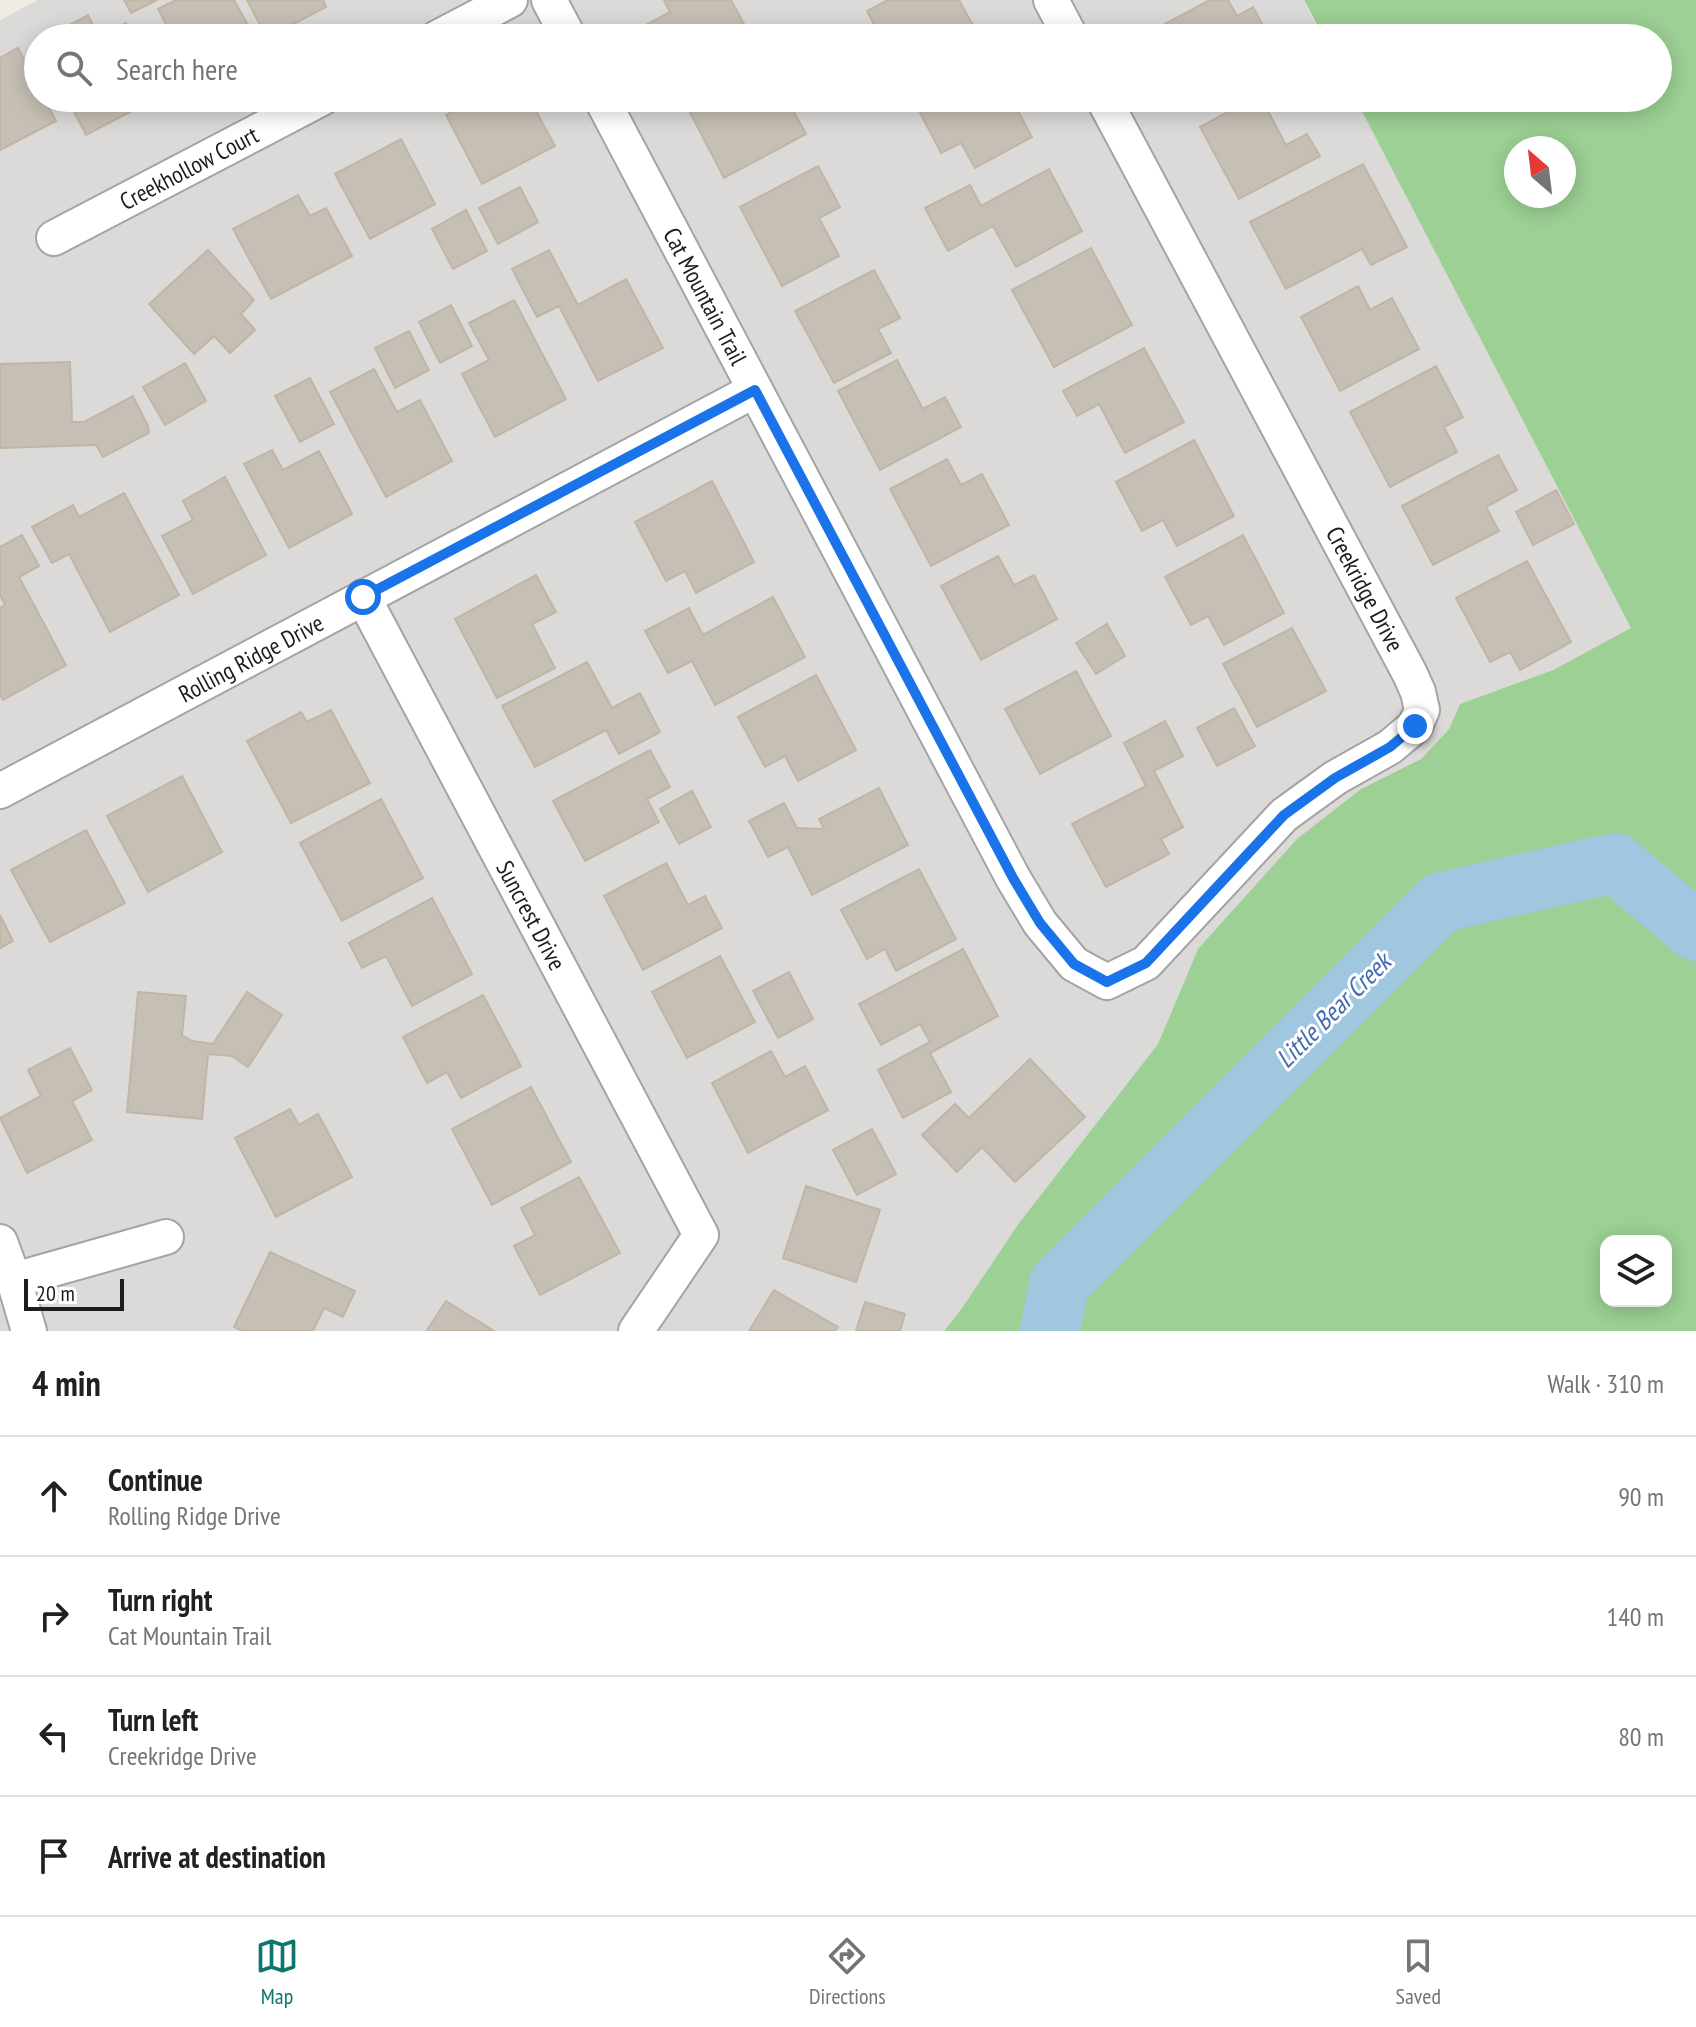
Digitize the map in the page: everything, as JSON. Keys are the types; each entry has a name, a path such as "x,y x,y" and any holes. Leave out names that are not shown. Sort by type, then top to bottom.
{"street":[{"path":"464,24 510,0"},
{"path":"549,0 562,24"},
{"path":"1051,0 1064,24"},
{"name":"Creekhollow Court","path":"54,238 295,112"},
{"name":"Cat Mountain Trail","path":"608,112 1013,878 1040,923 1074,964 1107,982"},
{"name":"Creekridge Drive","path":"1107,982 1146,963 1284,815 1335,778 1390,747 1415,726 1422,710 1410,674 1110,112"},
{"name":"Rolling Ridge Drive","path":"0,791 755,390"},
{"name":"Suncrest Drive","path":"363,597 701,1235 636,1331"},
{"path":"14,1280 166,1237"},
{"path":"0,1242 29,1331"}],"shaded area":[{"path":"38,0 1303,0 1316,24 24,24 24,112 1362,112 1632,628 1553,670 1460,704 1449,729 1421,759 1361,789 1198,949 1158,1044 1019,1223 944,1331 0,1331 0,20"}],"green space":[{"path":"1304,0 1696,0 1696,1331 944,1331 1019,1223 1158,1044 1198,949 1297,839 1361,789 1421,759 1449,729 1460,704 1553,670 1631,628 1362,112 1672,112 1672,24 1317,24"}],"building":[{"path":"124,0 157,0 131,13"},
{"path":"176,0 234,0 247,24 166,24 158,9"},
{"path":"247,0 323,0 326,7 294,24 260,24"},
{"path":"664,0 731,0 744,24 648,24 670,12"},
{"path":"888,0 959,0 972,24 874,24 867,11"},
{"path":"1210,0 1228,0 1237,16 1253,7 1262,24 1165,24"},
{"path":"88,15 92,24 71,24"},
{"path":"18,48 24,60 24,112 51,112 56,121 0,150 0,58"},
{"path":"74,112 130,112 86,135"},
{"path":"452,112 537,112 555,146 482,184 446,115"},
{"path":"690,112 794,112 806,134 724,178"},
{"path":"920,112 1019,112 1032,137 975,168 961,143 941,153"},
{"path":"1228,112 1268,112 1286,145 1307,134 1320,156 1239,199 1200,127"},
{"path":"401,139 435,204 370,239 335,174"},
{"path":"1363,164 1407,247 1371,265 1362,249 1286,289 1250,222"},
{"path":"818,166 840,207 819,218 839,256 782,286 740,207"},
{"path":"1049,169 1082,231 1016,267 993,226 948,251 925,208 970,185 981,206"},
{"path":"520,187 538,222 498,244 479,208"},
{"path":"298,195 310,216 326,208 352,256 271,299 233,229"},
{"path":"466,210 487,251 453,269 432,229"},
{"path":"1091,248 1132,325 1054,367 1012,290"},
{"path":"208,250 254,300 241,314 255,330 230,353 214,336 194,354 149,304"},
{"path":"549,250 578,305 626,279 663,348 598,381 559,306 537,317 512,269"},
{"path":"874,270 900,318 878,329 891,353 834,383 795,311"},
{"path":"1358,286 1370,310 1392,298 1419,349 1340,391 1301,317"},
{"path":"514,300 566,399 495,437 462,374 489,360 469,323"},
{"path":"451,305 472,346 440,363 419,322"},
{"path":"409,331 429,370 395,388 375,348"},
{"path":"1144,348 1184,422 1125,453 1099,404 1077,416 1063,391"},
{"path":"897,360 923,409 945,397 961,427 880,470 838,391"},
{"path":"70,362 72,422 84,422 133,396 149,433 103,457 96,445 0,448 0,364"},
{"path":"185,363 206,401 165,425 143,387"},
{"path":"1436,366 1463,417 1444,427 1457,452 1390,487 1350,412"},
{"path":"374,369 397,412 420,400 452,461 386,497 330,392"},
{"path":"310,378 334,424 300,442 275,396"},
{"path":"1194,440 1234,516 1177,546 1163,520 1142,531 1116,482"},
{"path":"272,450 283,470 319,451 352,514 289,548 244,464"},
{"path":"1498,455 1517,490 1486,507 1499,531 1433,565 1402,506"},
{"path":"947,459 961,485 982,474 1009,525 931,566 890,489"},
{"path":"225,477 266,555 193,594 162,536 193,520 183,501"},
{"path":"712,481 754,562 696,593 685,571 666,581 635,522"},
{"path":"1556,490 1574,524 1533,545 1516,512"},
{"path":"124,493 179,595 110,632 69,554 52,563 32,527 73,505 79,517"},
{"path":"22,535 39,566 19,577 66,665 3,700 0,695 0,608 5,605 0,595 0,547"},
{"path":"1243,535 1284,613 1224,645 1208,616 1191,625 1165,577"},
{"path":"998,556 1014,585 1034,575 1057,619 981,660 941,586"},
{"path":"1527,561 1571,642 1520,670 1510,652 1490,662 1456,598"},
{"path":"536,575 556,612 532,624 555,668 497,698 455,619"},
{"path":"773,597 805,657 715,705 692,661 668,673 645,631 689,608 703,635"},
{"path":"1107,624 1125,656 1096,674 1076,643"},
{"path":"1292,628 1326,691 1257,727 1223,664"},
{"path":"587,662 612,708 640,693 660,732 619,754 606,730 535,767 502,706"},
{"path":"1076,671 1111,736 1040,774 1005,709"},
{"path":"816,675 856,750 798,781 785,756 765,767 738,717"},
{"path":"1234,708 1255,746 1217,766 1197,728"},
{"path":"331,710 370,783 291,823 247,741 301,712 307,722"},
{"path":"1165,721 1183,756 1154,771 1183,827 1161,839 1169,854 1106,887 1072,824 1146,786 1124,743"},
{"path":"650,750 670,787 647,799 659,822 585,861 553,801"},
{"path":"182,776 222,852 148,892 107,816"},
{"path":"879,788 908,845 812,895 788,847 768,857 749,821 784,803 797,828 824,829 819,819"},
{"path":"692,791 711,827 679,844 660,809"},
{"path":"381,799 423,878 342,921 300,843"},
{"path":"86,830 125,903 50,942 11,870"},
{"path":"666,863 688,905 705,896 722,928 643,970 604,896"},
{"path":"919,869 956,939 896,971 885,949 867,959 841,910"},
{"path":"432,898 472,974 412,1006 386,956 362,968 349,943"},
{"path":"0,915 13,941 0,948"},
{"path":"963,949 998,1016 930,1053 951,1092 903,1118 878,1070 930,1042 920,1024 881,1045 859,1004"},
{"path":"720,956 755,1022 687,1058 652,992"},
{"path":"789,972 813,1019 778,1038 753,991"},
{"path":"138,992 186,996 182,1035 192,1041 213,1044 247,992 282,1015 248,1067 232,1056 208,1054 202,1119 127,1112"},
{"path":"483,995 521,1066 461,1098 447,1072 427,1083 403,1037"},
{"path":"70,1048 92,1090 72,1101 92,1140 27,1173 0,1118 41,1096 28,1070"},
{"path":"771,1051 785,1077 805,1066 828,1110 748,1153 712,1083"},
{"path":"1030,1059 1085,1117 1015,1182 982,1147 957,1172 922,1135 955,1104 969,1118"},
{"path":"531,1087 571,1162 492,1205 452,1129"},
{"path":"290,1109 299,1125 318,1114 352,1177 276,1217 235,1138"},
{"path":"872,1129 896,1174 857,1195 833,1150"},
{"path":"579,1177 620,1253 540,1295 514,1246 535,1235 521,1208"},
{"path":"806,1186 880,1210 856,1282 783,1258"},
{"path":"270,1252 355,1291 343,1317 324,1308 313,1331 243,1331 234,1327"},
{"path":"774,1290 838,1327 835,1331 749,1331"},
{"path":"446,1301 494,1331 427,1330"},
{"path":"865,1302 905,1314 900,1331 856,1331"}],"waterway":[{"name":"Little Bear Creek","path":"1050,1331 1059,1284 1441,902 1615,863 1696,931"}],"route":[{"path":"363,597 755,390 1013,878 1040,923 1074,964 1107,982 1146,963 1284,815 1335,778 1390,747 1415,726"}]}
